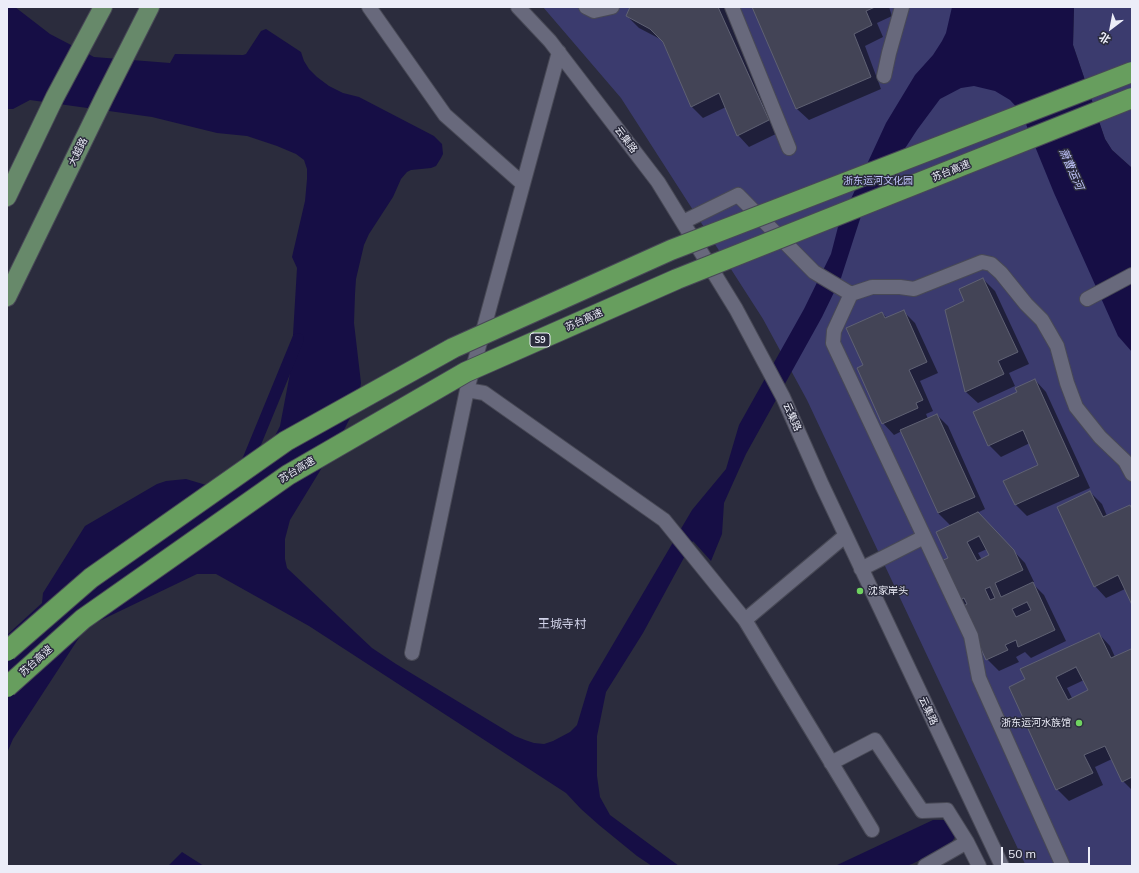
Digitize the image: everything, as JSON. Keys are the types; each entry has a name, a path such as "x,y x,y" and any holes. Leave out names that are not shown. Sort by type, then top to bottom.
{"highway":[{"path":"7,651 91,578 286,441 453,348 671,250 1132,72"},
{"name":"苏台高速","path":"7,687 83,619 288,474 466,372 677,279 1132,98"}],"main road":[{"path":"7,196 55,97 103,7"},
{"name":"大越路","path":"7,297 150,7"}],"street":[{"path":"369,7 445,115 523,184"},
{"name":"云集路","path":"518,7 559,52 658,182 736,309 783,397 845,536 1002,866"},
{"path":"586,7 594,11 612,7"},
{"path":"732,7 789,148"},
{"path":"884,76 902,7"},
{"path":"412,653 467,390 559,52"},
{"path":"683,222 738,196 814,272 850,294"},
{"path":"1063,866 979,678 971,636 833,343 834,331 850,294 872,287 900,287 914,289 982,262 991,264 1001,273 1026,304 1042,320 1057,346 1067,383 1076,407 1100,437 1125,461 1132,474"},
{"path":"1087,299 1132,275"},
{"path":"467,390 484,393 664,520 745,620 872,830"},
{"path":"745,620 845,536"},
{"path":"861,569 924,537"},
{"path":"831,763 875,740 922,811 947,810 979,866"},
{"path":"925,866 966,842"}],"green space":[{"name":"浙东运河文化园","path":"543,7 1017,7 1132,324 1132,866 1026,866 807,400 763,319 621,98"},
{"path":"1074,7 1132,7 1132,168 1112,150 1105,139 1073,45"}],"water":[{"name":"萧曹运河","path":"7,7 15,7 50,34 94,57 170,63 175,54 243,55 246,54 261,31 266,29 301,52 309,69 329,86 343,93 359,97 434,136 442,144 443,154 436,166 411,170 401,179 393,197 369,234 364,245 356,279 355,294 354,323 361,383 358,402 340,438 290,520 285,539 285,559 287,568 372,648 515,736 534,743 544,744 553,741 570,732 577,725 589,685 692,510 726,469 739,425 804,309 831,254 838,227 886,123 915,75 933,55 942,41 946,33 952,7 1074,7 1073,45 1105,139 1112,150 1132,168 1132,352 1118,336 1054,193 1021,112 1010,100 995,91 974,86 961,88 940,99 917,130 861,216 841,278 822,317 746,454 724,503 722,534 711,561 693,541 643,633 606,692 597,736 597,776 600,797 610,815 679,866 652,866 637,856 599,825 566,793 309,626 216,574 197,574 93,624 84,630 13,739 7,753 7,635 42,603 43,593 85,526 157,484 166,481 186,479 213,487 267,452 280,426 291,368 297,268 292,257 305,201 307,169 304,160 296,154 277,146 247,136 217,133 152,117 30,100 13,109 7,109"},
{"path":"933,820 948,820 956,835 950,845 912,864 906,866 835,866"},
{"path":"182,852 204,866 168,866"}],"building":[{"path":"630,7 718,7 769,120 737,136 719,93 691,107 663,42 650,29 626,16"},
{"path":"752,7 875,7 866,11 872,25 854,34 871,77 796,109"},
{"path":"983,278 1018,352 998,361 1004,374 965,392 945,310 964,301 959,289"},
{"path":"904,310 927,362 909,370 923,400 916,403 918,408 882,424 857,368 863,365 846,328 882,312 885,318"},
{"path":"1035,379 1079,476 1015,505 1003,481 1038,465 1023,430 988,446 973,412 1017,392 1015,388"},
{"path":"937,414 975,497 938,513 900,430"},
{"path":"1090,491 1103,517 1130,505 1132,509 1132,605 1118,575 1094,587 1057,507"},
{"path":"978,512 1014,550 1023,570 995,583 1001,597 1033,582 1055,630 1018,647 1016,640 1005,645 1008,650 986,660 962,607 967,604 964,598 959,600 941,561 948,558 936,532","holes":["979,536 989,555 977,561 967,542","990,587 995,598 990,600 985,589","1027,602 1031,610 1016,617 1012,609"]},
{"name":"浙东运河水族馆","path":"1099,633 1111,658 1131,649 1132,777 1122,782 1105,746 1084,755 1093,773 1056,790 1009,687 1025,679 1020,669","holes":["1076,667 1088,690 1068,700 1056,677"]}],"waterway":[{"path":"245,468 298,339"}],"place":[{"name":"沈家岸头","path":"860,591"},
{"name":"浙东运河水族馆","path":"1079,723"}],"district":[{"name":"王城寺村","path":"562,624"}]}
